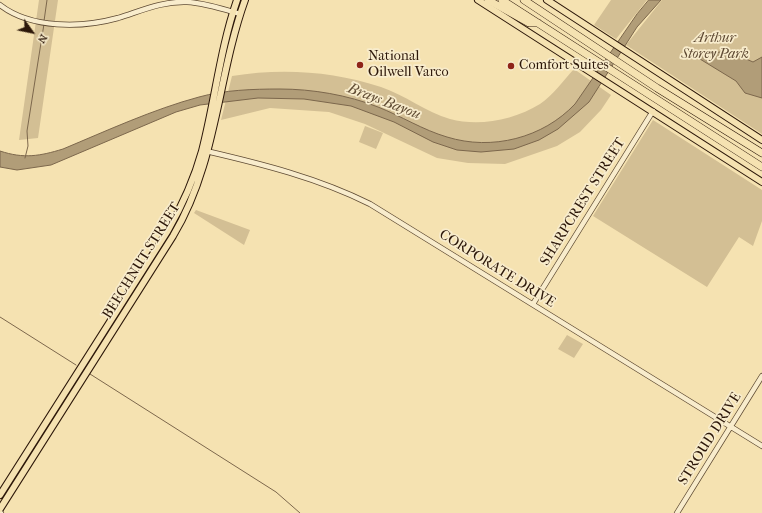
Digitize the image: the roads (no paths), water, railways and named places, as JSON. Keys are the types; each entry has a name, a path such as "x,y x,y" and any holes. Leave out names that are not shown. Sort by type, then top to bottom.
{"highway":[{"path":"488,0 529,24 538,24"},
{"path":"502,0 762,167"},
{"path":"524,0 622,65 762,153"},
{"path":"533,0 547,15"}],"main road":[{"name":"BEECHNUT STREET","path":"0,495 156,249 184,201 205,151 211,110 221,61 237,0"},
{"name":"BEECHNUT STREET","path":"0,509 162,253 191,203 218,109 240,14 246,0"},
{"path":"478,0 610,83 762,182"},
{"path":"547,0 762,140"},
{"path":"221,61 228,62"},
{"path":"184,201 191,203"},
{"path":"156,249 162,253"},
{"path":"29,450 35,454"}],"street":[{"path":"0,5 18,16 53,23 78,24 107,21 154,6 186,2 218,7 240,14"},
{"name":"SHARPCREST STREET","path":"533,304 653,111"},
{"name":"CORPORATE DRIVE","path":"205,151 307,178 349,194 386,213 762,446"},
{"name":"STROUD DRIVE","path":"677,513 762,376"}],"waterway":[{"path":"44,21 47,0"},
{"path":"25,158 28,146 27,131 44,24"},
{"path":"0,317 76,365"},
{"path":"90,374 276,492 300,513"}],"place":[{"name":"National Oilwell Varco","path":"360,65"},
{"name":"Comfort Suites","path":"511,66"}],"park label":[{"name":"Arthur Storey Park","path":"715,48"}],"water label":[{"name":"Brays Bayou","path":"384,102"}]}
